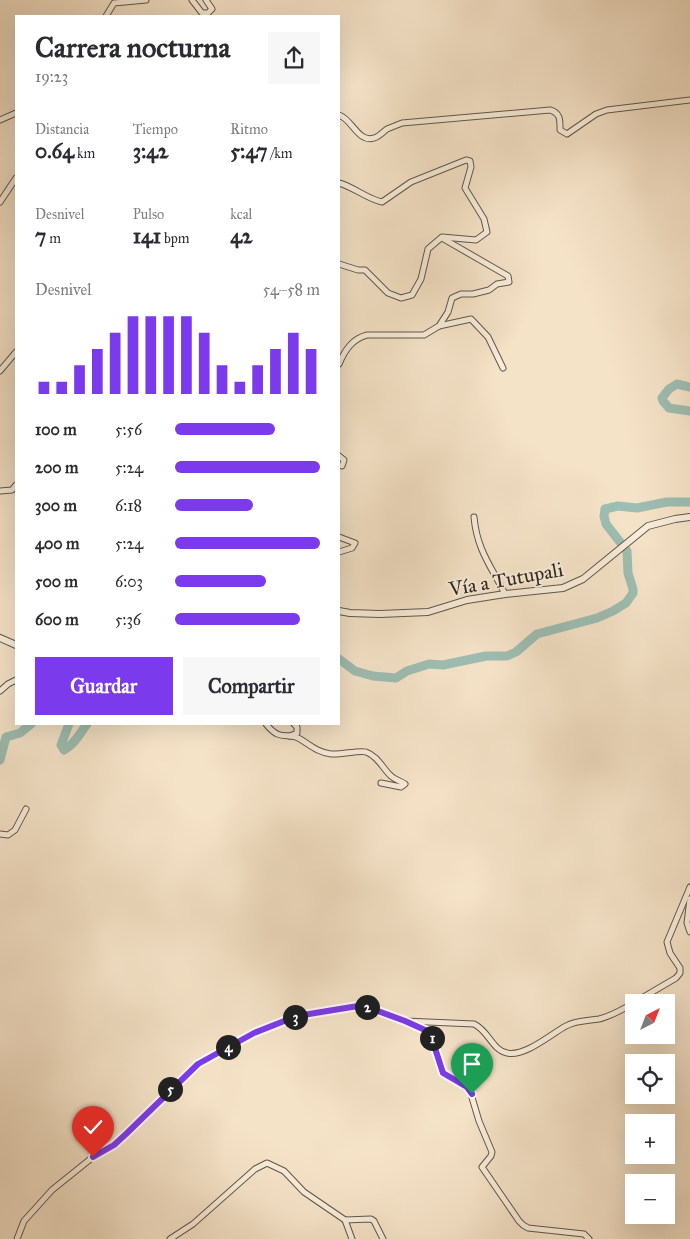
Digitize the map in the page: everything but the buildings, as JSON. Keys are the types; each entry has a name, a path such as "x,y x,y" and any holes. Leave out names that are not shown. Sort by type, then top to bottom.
{"street":[{"path":"107,15 114,3 146,0"},
{"path":"192,0 202,13 208,13 212,9 206,0"},
{"path":"340,116 361,135 372,139 402,123 550,110 559,116 560,130 567,134 596,114 606,110 690,100"},
{"path":"0,120 15,113"},
{"path":"340,183 382,202 411,182 466,160 470,161 471,167 465,188 484,219 487,232 476,240 442,238 428,249 421,279 412,295 400,298 388,293 365,270 358,270 340,264"},
{"path":"0,202 15,180"},
{"path":"439,326 448,312 452,298 461,294 473,294 489,290 497,284 509,282 508,276 499,269 470,255 442,238"},
{"path":"340,362 353,341 360,337 367,335 424,335 439,326 471,319 488,337 503,368"},
{"path":"0,371 15,353"},
{"path":"340,457 344,460 342,466"},
{"path":"0,491 12,490 15,486"},
{"path":"474,517 480,548 505,594"},
{"name":"Vía a Tutupali","path":"340,611 380,614 428,612 467,600 570,586 588,575 648,526 655,523 690,518"},
{"path":"340,537 353,541 355,545 340,552"},
{"path":"0,638 15,645"},
{"path":"0,691 15,680"},
{"path":"267,725 276,733 298,738 311,747 326,753 366,752 382,764 392,777 404,784 401,787 381,783"},
{"path":"287,737 297,733 295,725"},
{"path":"0,834 8,835 14,830 26,809"},
{"path":"649,994 670,982 680,973 680,968 670,953 667,942 690,889"},
{"path":"690,899 687,920 690,932"},
{"path":"19,1237 24,1221 52,1190 93,1157 114,1145 198,1064 254,1033 297,1016 358,1006 367,1007 405,1021 425,1030 432,1039 443,1073 467,1087 470,1091 492,1152 491,1156 482,1166 518,1221 528,1228 584,1234 589,1239"},
{"path":"405,1021 474,1024 481,1028 499,1049 506,1053 514,1054 541,1042 577,1020 600,1018 625,1008"},
{"path":"170,1239 193,1224 255,1169 267,1163 284,1171 304,1192 345,1220 352,1239"},
{"path":"345,1220 371,1219 383,1239"}],"waterway":[{"path":"690,387 677,384 669,389 662,398 669,408 690,411"},
{"path":"340,660 355,671 373,676 396,678 407,671 429,664 443,665 486,656 507,656 516,652 537,634 597,618 613,611 626,603 633,593 633,589 628,573 627,551 606,524 605,509 618,506 637,508 667,502 690,502"},
{"path":"0,760 6,737 20,733 30,725"},
{"path":"69,725 61,745 64,750 74,742 86,725"}],"route":[{"path":"93,1157 114,1145 186,1073 198,1064 254,1033 297,1016 328,1010 358,1006 367,1007 425,1030 432,1039 443,1073 467,1087 472,1094"}]}
